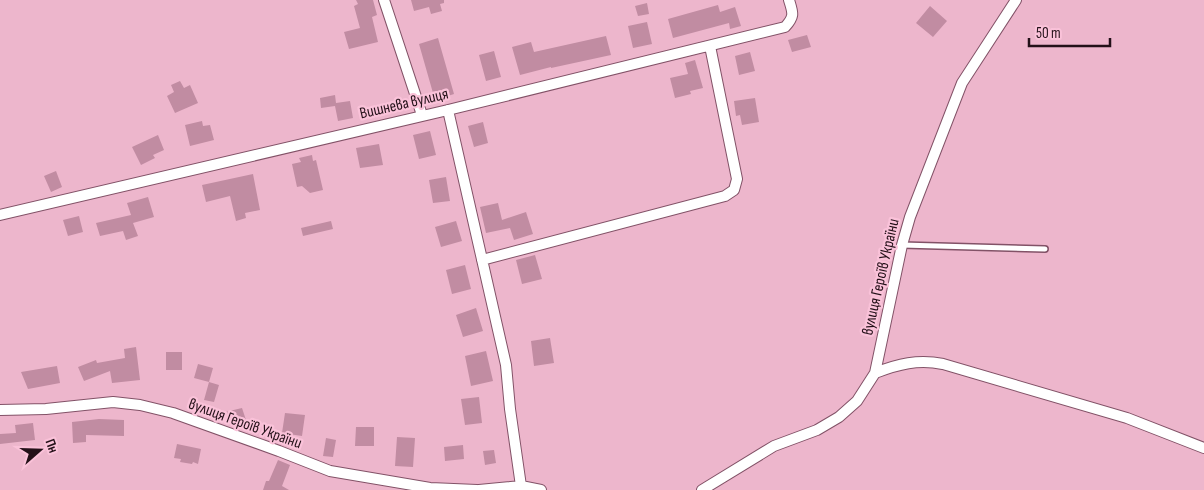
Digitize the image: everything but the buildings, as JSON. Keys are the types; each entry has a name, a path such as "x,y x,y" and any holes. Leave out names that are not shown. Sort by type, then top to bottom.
{"street":[{"path":"384,0 422,115"},
{"name":"Вишнева вулиця","path":"0,215 448,110 785,27 793,14 789,0"},
{"name":"вулиця Героїв України","path":"702,490 774,446 817,430 839,418 857,401 875,373 902,246 910,218 962,83 1016,0"},
{"path":"482,260 725,196 734,190 737,179 710,46"},
{"path":"448,110 506,365 521,486"},
{"path":"875,373 898,364 913,362 943,364 1127,418 1204,448"},
{"name":"вулиця Героїв України","path":"0,410 46,409 113,402 140,405 172,413 279,451 330,472 430,488 478,490 521,486 541,490"}],"lane":[{"path":"902,246 1045,249"}]}
